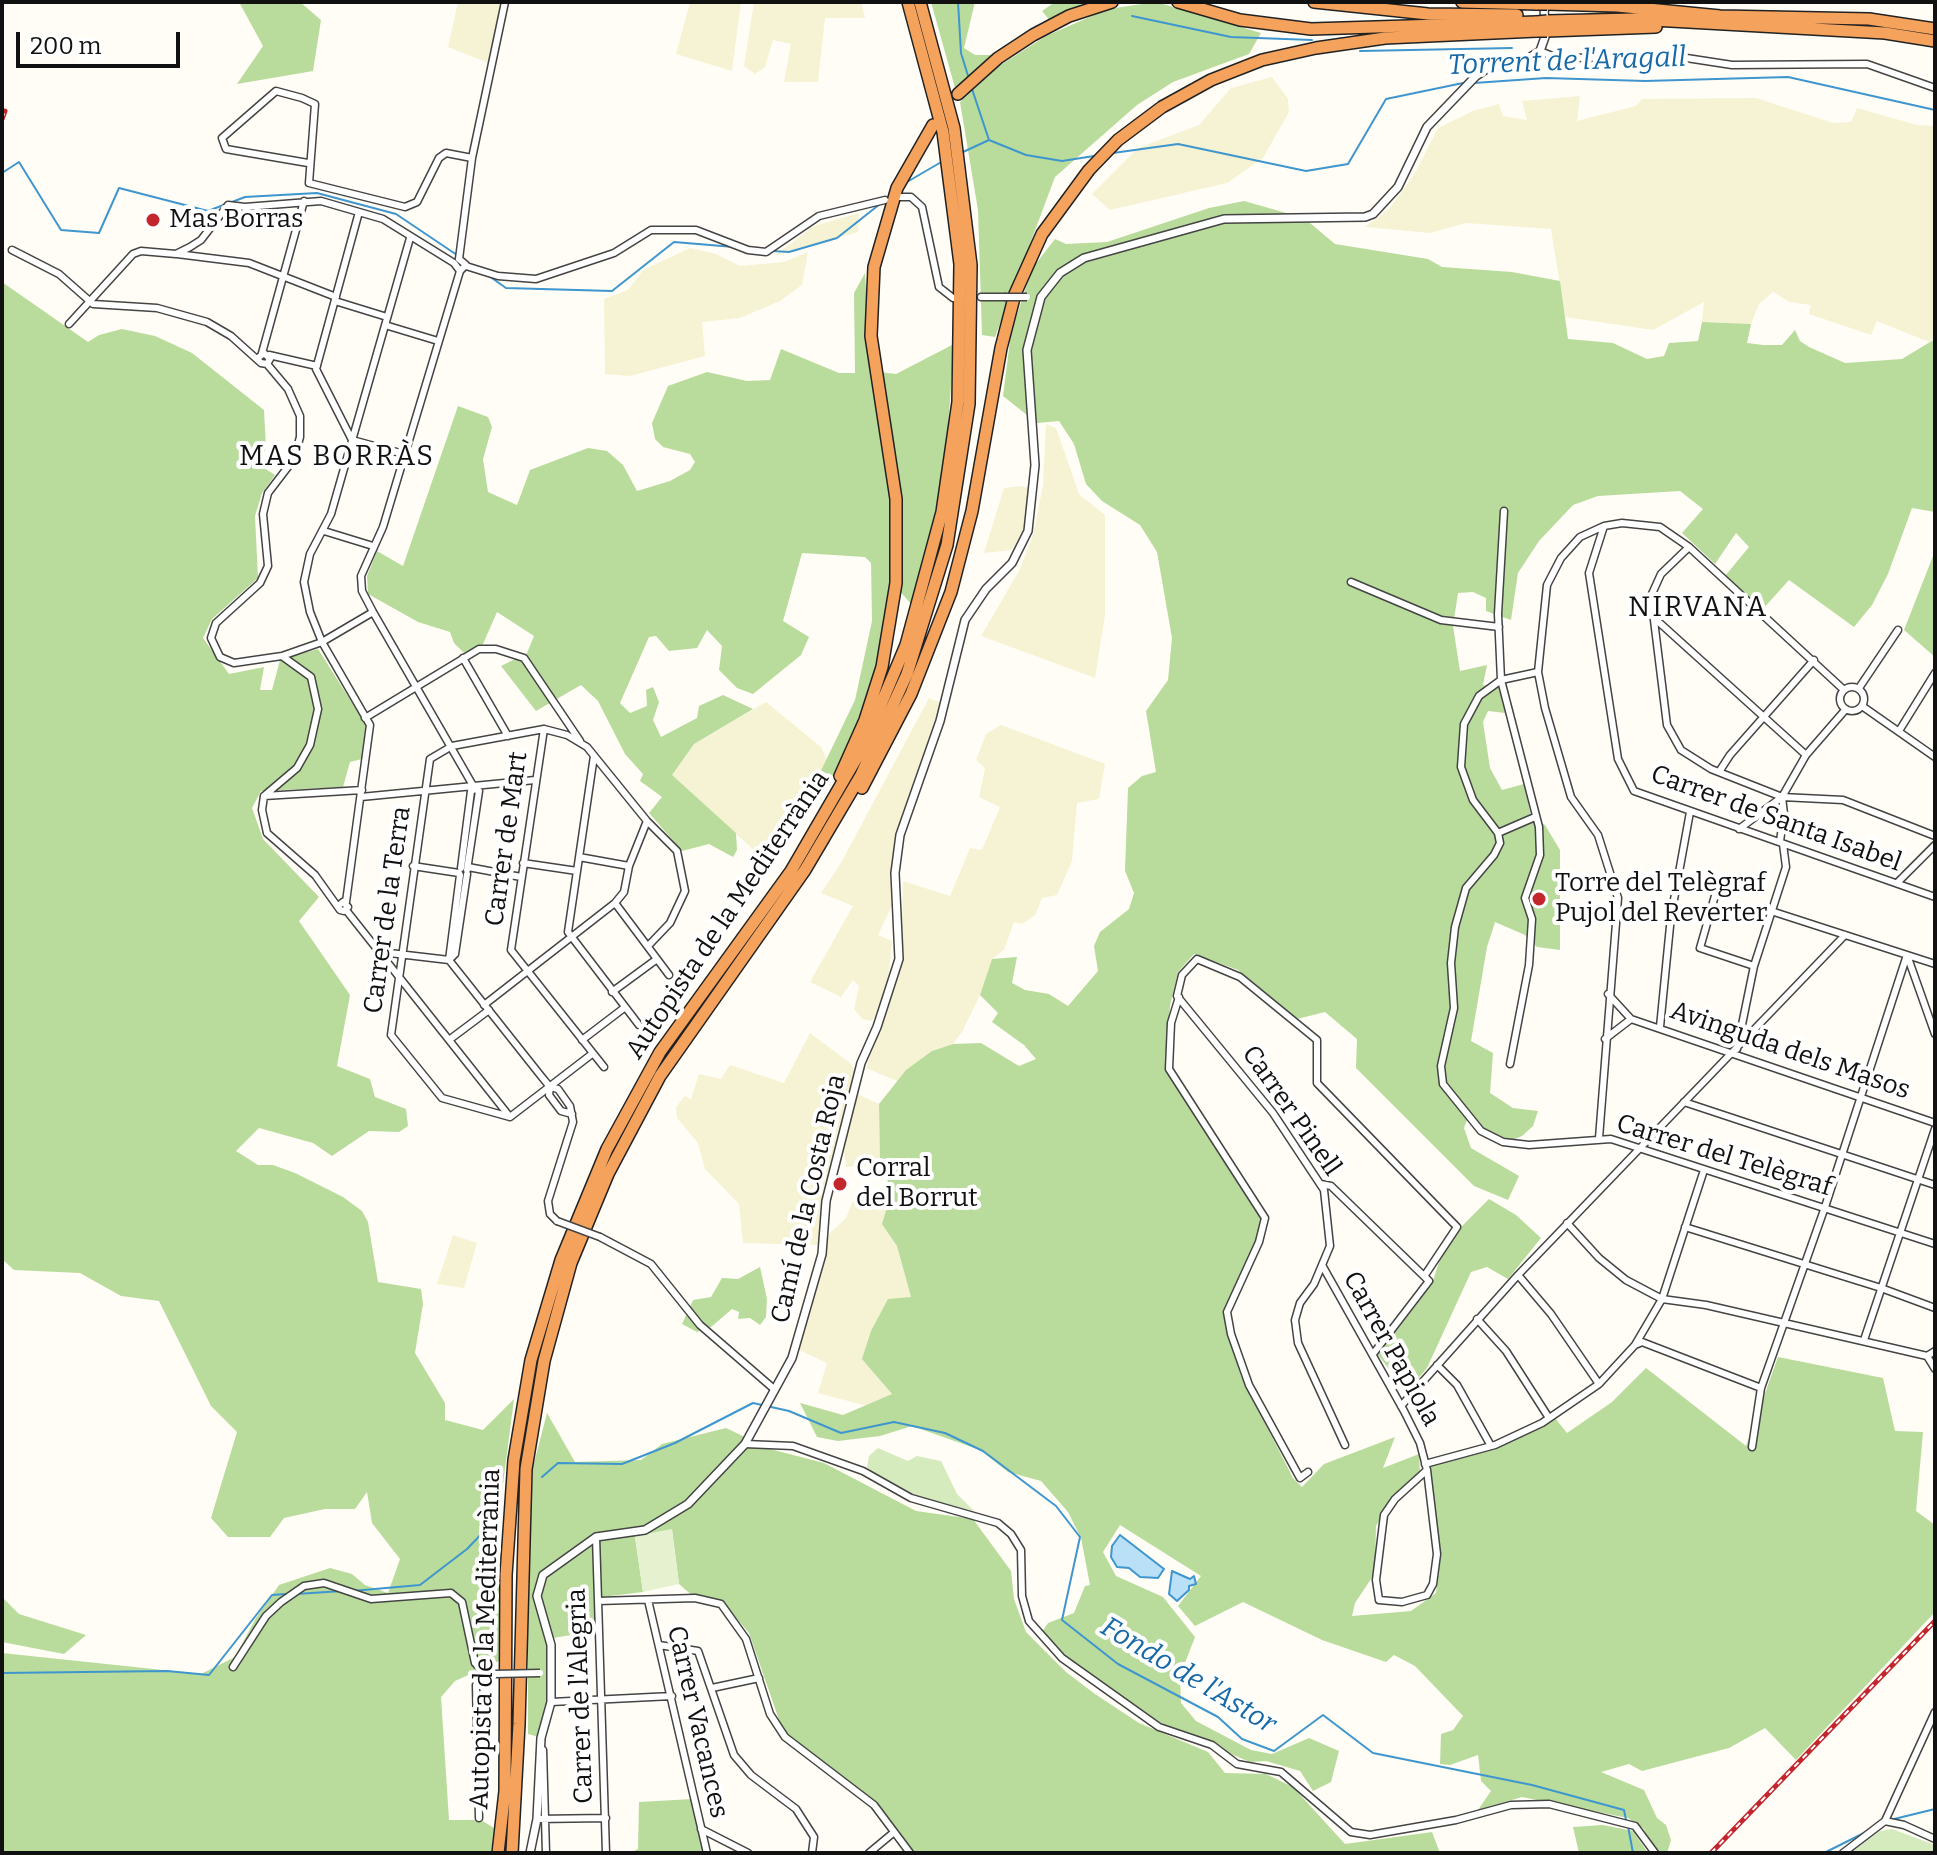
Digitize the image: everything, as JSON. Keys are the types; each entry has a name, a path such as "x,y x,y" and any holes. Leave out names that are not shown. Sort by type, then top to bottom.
{"highway":[{"name":"Autopista de la Mediterrània","path":"498,1853 507,1721 507,1559 514,1460 531,1360 561,1260 607,1149 660,1052 723,960 791,871 863,747 910,632 942,512 959,388 960,264 943,132 908,2"},
{"name":"Autopista de la Mediterrània","path":"512,1853 526,1469 544,1361 571,1263 608,1174 660,1076 805,870 861,775 907,674 947,545 962,460 972,349 969,237 954,128 920,2"},
{"path":"958,94 998,58 1033,35 1069,16 1112,2"},
{"path":"1178,2 1240,20 1311,29 1630,8 1745,18 1869,19 1935,29"},
{"path":"1314,2 1428,14 1542,15 1885,33 1935,41"},
{"path":"1462,2 1542,15"},
{"path":"805,870 853,804 899,719 933,644 966,537 1011,307 1042,234 1089,170 1129,131 1174,99 1223,74 1262,60 1358,41 1542,15"},
{"path":"723,960 840,777 865,720 882,667 893,613 897,526 872,349 873,281 892,200 909,163 933,125"}],"street":[{"path":"457,261 472,158 505,2"},
{"path":"1542,15 1540,50 1557,58 1680,57 1732,65 1867,64 1935,88"},
{"name":"Camí de la Costa Roja","path":"596,1537 645,1530 672,1515 712,1481 745,1444 792,1358 822,1254 826,1201 861,1063 877,1027 899,959 895,873 900,835 940,721 965,620 980,596 1012,563 1028,531 1035,465 1027,350 1041,297 1060,273 1084,258 1224,219 1369,216 1398,187 1431,122 1476,76 1491,66 1527,59 1540,50"},
{"path":"308,163 226,149 222,138 276,91 302,98 315,104 308,163 309,183 405,207 417,202 439,158 446,153 472,158"},
{"path":"899,197 911,197 922,207 939,287 953,298"},
{"path":"177,254 201,240 228,205 245,207 321,201 383,219 410,238 457,261 463,269 536,279 614,253 651,230 696,230 748,250 766,252 819,216 885,200"},
{"path":"304,201 261,363 267,364 288,389 300,416 300,437 294,459 268,493 263,514 268,566 260,583 216,623 211,638 213,649 220,657 234,663 282,656 322,642 373,612"},
{"path":"359,212 317,366 352,440 404,454"},
{"path":"343,906 370,725 322,642 310,612 304,582 310,554 324,531 410,238"},
{"path":"12,250 59,274 90,301 157,308 207,322 263,355 317,366"},
{"path":"69,324 133,254 141,251 249,263 387,317"},
{"path":"449,960 455,954 464,871 479,791 373,612 362,591 361,576 383,527 438,341 463,269"},
{"path":"981,297 1041,297"},
{"path":"385,325 438,341"},
{"path":"1504,511 1499,627 1501,680 1535,817 1540,855 1525,898 1532,919 1529,965 1510,1064"},
{"path":"1599,1138 1618,898 1598,835 1571,797 1545,708 1538,672 1547,585 1561,558 1580,537 1604,526 1622,523 1660,527 1689,547 1844,690"},
{"name":"Carrer de Santa Isabel","path":"1604,526 1589,573 1618,759 1634,791 1935,897"},
{"path":"324,531 373,546"},
{"path":"1689,547 1654,585 1652,616 1667,725 1681,750 1719,772 1782,797 1843,800 1935,836"},
{"path":"1351,582 1441,620 1499,627"},
{"path":"1652,616 1806,755"},
{"path":"1844,690 1859,688 1898,630"},
{"path":"365,718 479,649 524,658 582,744 647,821 677,851 685,891 670,923 648,946"},
{"path":"282,656 311,677 318,709 310,745 297,768 264,796 262,810 267,833 315,875 343,906 510,1117 592,1054"},
{"path":"463,658 508,736"},
{"path":"1719,772 1814,660"},
{"path":"1535,817 1498,833 1473,800 1461,767 1461,742 1464,724 1479,696 1501,680 1538,672"},
{"path":"1899,731 1935,673"},
{"path":"1846,709 1856,710 1862,706 1865,698 1859,688"},
{"path":"1844,690 1840,699 1846,709"},
{"path":"1862,706 1935,757"},
{"path":"1739,829 1782,797 1806,755 1846,709"},
{"path":"452,746 544,729 567,735 582,744"},
{"name":"Carrer de Mart","path":"544,729 511,950 604,1067"},
{"name":"Carrer de la Terra","path":"452,746 430,759 400,953 391,1035 442,1098 510,1117"},
{"path":"594,756 568,932 639,1025"},
{"path":"264,796 425,791 535,780"},
{"path":"1735,1053 1754,966 1786,867 1782,842 1782,797"},
{"path":"1660,1027 1671,916 1690,812"},
{"path":"449,1040 527,970 615,903 624,892 629,866 647,821"},
{"name":"Carrer del Telègraf","path":"1498,833 1500,843 1494,855 1466,888 1455,927 1451,963 1454,1008 1441,1066 1443,1084 1481,1131 1503,1142 1529,1145 1599,1138 1935,1244"},
{"path":"1897,883 1935,845"},
{"path":"579,857 629,866"},
{"path":"523,863 577,871"},
{"path":"413,866 521,877"},
{"path":"1716,892 1700,948 1754,966"},
{"path":"615,903 669,975"},
{"path":"1771,911 1935,964"},
{"path":"1401,1406 1567,1223 1735,1053 1845,935"},
{"path":"381,952 449,960 550,1087 558,1089 572,1114 548,1201 550,1214 557,1221 600,1237 651,1264 700,1325 774,1389"},
{"path":"1907,955 1935,1034"},
{"path":"1752,1447 1761,1388 1825,1207 1907,955"},
{"path":"612,992 657,959"},
{"name":"Carrer Pinell","path":"1345,1445 1298,1343 1295,1320 1300,1303 1314,1284 1330,1246 1324,1190 1273,1113 1179,997 1176,989 1182,975 1197,959 1240,977 1317,1040 1317,1083 1457,1227 1427,1278"},
{"name":"Avinguda dels Masos","path":"1608,994 1631,1019 1935,1123"},
{"path":"1179,997 1171,1023 1169,1069 1265,1218 1259,1242 1227,1312 1231,1334 1249,1385 1300,1478 1308,1472"},
{"path":"582,1040 624,1008"},
{"name":"Avinguda dels Masos","path":"1605,1039 1631,1019"},
{"path":"1684,1102 1935,1185"},
{"path":"1864,1340 1935,1129"},
{"path":"1426,1467 1491,1446 1549,1418 1599,1384 1635,1345 1662,1299 1704,1170"},
{"path":"1320,1183 1331,1186 1427,1278 1373,1354"},
{"path":"1567,1223 1599,1258 1626,1280 1662,1299 1706,1305 1927,1356 1935,1369"},
{"path":"1685,1227 1935,1308"},
{"name":"Carrer Papiola","path":"1322,1265 1401,1406 1420,1443 1426,1467 1437,1554 1433,1584 1427,1595 1402,1602 1379,1600 1376,1580 1384,1515 1426,1467"},
{"path":"1518,1275 1551,1314 1599,1384"},
{"path":"1477,1319 1506,1351 1549,1418"},
{"path":"1635,1345 1642,1342 1761,1388"},
{"path":"1927,1356 1935,1351"},
{"path":"1437,1365 1457,1385 1491,1446"},
{"path":"745,1444 793,1446 863,1471 911,1498 998,1523 1011,1534 1021,1550 1022,1596 1029,1621 1062,1658 1159,1727 1212,1745 1237,1764 1281,1772 1351,1832 1370,1835 1456,1820 1519,1804 1549,1804 1635,1826 1655,1853"},
{"path":"546,1853 542,1819 541,1738 551,1702 552,1672 551,1645 537,1596 539,1583 550,1567 596,1537"},
{"name":"Carrer de l'Alegria","path":"596,1537 606,1853"},
{"path":"233,1667 266,1616 281,1602 304,1586 324,1583 371,1599 451,1593 462,1602 475,1663 483,1671 494,1674 552,1672"},
{"path":"598,1601 695,1598 721,1604 746,1639 770,1714 785,1737 874,1805 910,1853"},
{"name":"Carrer Vacances","path":"648,1600 707,1853"},
{"path":"659,1645 698,1651 734,1755 751,1775 796,1809 814,1837 812,1853"},
{"path":"479,1818 476,1685 483,1671"},
{"path":"712,1688 759,1678"},
{"path":"551,1702 672,1696"},
{"path":"1843,1853 1885,1821 1935,1712"},
{"path":"542,1819 606,1818"},
{"path":"530,1853 542,1819"},
{"path":"1885,1821 1904,1825 1935,1839"},
{"path":"701,1829 748,1853"},
{"path":"869,1853 893,1833"}],"shaded area":[{"path":"458,2 502,2 488,63 448,47"},
{"path":"690,2 741,2 732,71 676,54"},
{"path":"754,2 861,2 865,18 825,18 818,82 784,82 791,44 773,40 765,67 755,74 744,66"},
{"path":"1272,77 1288,99 1289,112 1263,158 1227,183 1110,210 1092,194 1138,148 1199,125 1231,88"},
{"path":"1580,96 1577,121 1636,106 1642,99 1756,98 1833,123 1851,122 1857,108 1917,125 1935,126 1934,338 1929,342 1877,321 1871,335 1809,314 1811,305 1790,302 1773,292 1759,304 1751,324 1702,322 1704,302 1653,330 1565,317 1551,229 1466,223 1430,233 1365,227 1389,209 1414,175 1438,128 1473,111 1499,104 1503,116 1527,120 1522,101"},
{"path":"859,213 858,232 774,256 814,226"},
{"path":"690,248 716,254 740,266 784,262 808,252 802,285 780,301 740,318 702,322 705,356 630,376 605,374 604,299 628,290 643,270"},
{"path":"1046,424 1056,428 1079,494 1105,515 1105,615 1095,678 981,636 1019,571 1033,535 1043,485"},
{"path":"1004,488 1032,488 1024,528 1012,550 984,553"},
{"path":"929,698 941,703 897,830 891,874 893,904 878,935 892,941 889,972 883,1000 872,1021 862,1019 854,1009 859,986 853,980 841,997 810,982 853,906 821,893 841,863"},
{"path":"766,702 821,747 828,762 766,861 671,775 694,744"},
{"path":"1001,725 1105,764 1099,799 1077,803 1072,861 1057,895 1042,898 1035,915 1022,924 1014,922 1004,950 992,959 980,995 962,1032 953,1044 932,1051 897,1081 866,1068 901,962 903,881 950,896 970,848 982,850 1000,807 979,797 985,768 976,760 986,734"},
{"path":"810,1033 850,1063 856,1073 821,1211 819,1245 743,1243 739,1204 705,1169 698,1143 677,1118 676,1107 685,1096 691,1099 699,1074 721,1079 730,1065 784,1083"},
{"path":"857,1094 879,1104 880,1165 846,1167 844,1149"},
{"path":"892,1191 883,1224 897,1246 911,1297 863,1359 892,1394 867,1406 818,1393 827,1363 799,1350 829,1234 846,1218 854,1198"},
{"path":"453,1235 477,1243 464,1288 437,1284"}],"green space":[{"path":"239,2 300,2 321,20 313,71 237,84 263,46"},
{"path":"931,2 975,2 964,48 975,55 991,55 955,88"},
{"path":"1055,2 1095,2 1050,21 1042,11"},
{"path":"1156,2 1261,33 1249,54 1173,82 1137,105 1055,177 995,337 982,335 978,210 960,102 999,66 1046,36 1108,9"},
{"path":"1244,201 1304,218 1335,244 1428,259 1442,267 1512,272 1560,281 1568,339 1613,343 1647,359 1664,356 1669,343 1698,341 1702,322 1751,324 1747,343 1763,345 1782,345 1795,330 1800,341 1809,347 1845,363 1902,359 1935,339 1935,512 1912,508 1888,574 1872,605 1854,627 1789,580 1763,609 1725,576 1749,547 1736,533 1715,564 1682,533 1703,509 1680,491 1598,496 1573,505 1539,541 1518,573 1511,620 1486,611 1486,598 1473,592 1458,593 1453,626 1460,671 1487,665 1483,685 1499,688 1505,713 1488,711 1483,722 1490,768 1502,790 1524,784 1531,816 1545,825 1560,850 1560,950 1537,947 1525,935 1495,922 1487,947 1471,1041 1493,1053 1490,1093 1513,1108 1538,1111 1533,1126 1510,1141 1486,1130 1469,1114 1464,1128 1471,1148 1519,1176 1508,1200 1474,1186 1356,1068 1357,1039 1325,1012 1297,1019 1238,970 1194,954 1178,972 1170,1006 1165,1069 1263,1218 1256,1243 1225,1311 1229,1338 1241,1376 1293,1478 1302,1487 1324,1464 1395,1437 1383,1468 1419,1454 1420,1472 1393,1497 1376,1526 1375,1573 1355,1603 1352,1616 1411,1611 1436,1593 1441,1553 1429,1465 1494,1450 1555,1418 1567,1433 1612,1402 1646,1368 1746,1446 1778,1357 1883,1378 1895,1431 1923,1432 1916,1511 1935,1525 1935,1612 1796,1760 1765,1728 1729,1748 1642,1771 1629,1764 1601,1772 1644,1790 1657,1818 1666,1825 1671,1840 1667,1853 1656,1851 1643,1828 1628,1818 1522,1797 1478,1810 1491,1791 1481,1781 1478,1755 1450,1765 1440,1764 1441,1734 1453,1730 1463,1716 1415,1666 1394,1655 1386,1662 1322,1640 1243,1602 1195,1626 1178,1606 1201,1576 1120,1525 1103,1552 1116,1576 1163,1597 1195,1637 1180,1676 1181,1703 1196,1721 1251,1750 1272,1754 1309,1738 1339,1751 1331,1782 1313,1791 1300,1771 1266,1761 1250,1762 1169,1728 1060,1654 1042,1632 1048,1623 1074,1613 1085,1586 1090,1585 1081,1538 1068,1512 1041,1481 1008,1472 980,1450 912,1426 880,1436 838,1441 817,1437 800,1403 843,1415 892,1394 862,1359 871,1331 888,1299 911,1297 897,1246 882,1224 892,1191 880,1164 879,1104 906,1070 932,1051 953,1044 981,1043 1019,1066 1036,1059 1024,1045 992,1022 998,1013 980,995 992,959 1017,957 1012,983 1025,990 1049,994 1068,1006 1098,971 1094,946 1100,932 1129,909 1134,893 1125,871 1128,788 1142,776 1156,772 1146,711 1168,680 1172,638 1157,552 1140,525 1102,501 1086,484 1074,444 1059,421 1037,423 1003,396 1011,333 1025,290 1034,266 1055,239 1066,244 1107,242 1209,208"},
{"path":"865,273 871,371 896,374 954,344 947,441 932,531 911,604 892,582 873,689 830,785 819,787 816,781 855,700 872,621 871,563 865,557 802,553 783,621 809,637 801,655 753,694 737,688 719,670 722,646 707,630 697,648 669,651 656,636 649,637 620,703 630,713 647,706 646,690 653,687 659,702 653,720 661,737 697,718 699,706 723,695 753,709 694,744 672,775 736,833 737,850 733,857 709,844 682,851 649,813 662,797 640,781 643,774 625,754 598,701 581,685 536,711 501,666 527,653 534,636 497,612 483,644 464,653 454,643 450,632 418,622 368,594 367,576 377,551 403,566 458,406 488,417 492,427 483,459 488,492 517,505 530,470 588,448 607,451 623,465 637,491 670,481 690,470 695,462 690,454 663,447 655,439 652,423 668,386 707,372 747,381 770,380 781,349 839,373 855,373 854,293"},
{"path":"2,282 88,342 99,335 122,329 155,336 192,353 264,410 266,448 258,464 275,475 262,493 255,516 258,578 212,619 203,638 229,674 264,667 260,690 272,690 280,660 318,649 366,725 362,759 350,762 343,787 261,791 252,808 263,839 319,897 299,921 350,995 337,1066 370,1079 375,1097 406,1109 408,1126 399,1132 369,1131 332,1156 313,1143 259,1128 236,1151 258,1165 273,1165 295,1173 343,1197 362,1211 368,1222 378,1282 421,1289 423,1304 415,1353 445,1403 445,1420 483,1430 514,1399 499,1515 499,1661 455,1681 441,1697 449,1820 481,1820 494,1828 491,1853 2,1853 2,1653 201,1674 235,1657 256,1618 279,1585 330,1568 352,1574 365,1585 388,1593 400,1559 372,1523 367,1492 355,1509 325,1509 284,1518 270,1537 228,1537 211,1518 237,1432 211,1406 159,1301 121,1296 80,1273 14,1270 2,1259"},
{"path":"1935,551 1935,657 1904,630"},
{"path":"1489,1199 1516,1215 1541,1238 1508,1279 1487,1267 1471,1272 1427,1368 1417,1380 1401,1384 1378,1355 1432,1284 1441,1256 1454,1234"},
{"path":"760,1267 767,1299 766,1317 760,1325 750,1318 738,1319 739,1312 732,1309 711,1327 697,1332 682,1324 693,1300 711,1297 722,1278 738,1279"},
{"path":"547,1413 575,1462 641,1460 662,1444 726,1428 770,1449 824,1463 916,1511 973,1519 1011,1571 1014,1599 1026,1632 1066,1672 1095,1694 1139,1723 1208,1752 1225,1773 1266,1774 1293,1787 1345,1844 1432,1832 1440,1853 912,1853 906,1850 873,1801 785,1737 749,1633 721,1600 695,1598 679,1584 672,1530 635,1537 643,1592 594,1598 595,1631 553,1638 548,1646 549,1695 539,1737 528,1734 528,1560 533,1467"},
{"path":"878,1448 908,1461 917,1456 941,1461 957,1494 974,1511 916,1496 880,1480 867,1467 869,1456"},
{"path":"672,1529 679,1584 643,1592 635,1536"},
{"path":"2,1597 19,1614 86,1635 64,1654 2,1642"},
{"path":"693,1799 703,1853 630,1853 638,1849 639,1802"},
{"path":"1603,1825 1633,1831 1648,1853 1579,1853 1573,1827"},
{"path":"1892,1829 1935,1845 1935,1853 1851,1853 1880,1831"}],"water":[{"path":"1120,1535 1164,1569 1158,1578 1140,1577 1129,1568 1117,1567 1111,1557 1112,1546"},
{"path":"1172,1571 1190,1579 1194,1576 1196,1584 1189,1586 1189,1590 1177,1601 1169,1594"}],"waterway":[{"path":"958,2 961,53 969,79"},
{"path":"1132,16 1231,37 1312,40"},
{"path":"1360,51 1512,48"},
{"name":"Torrent de l'Aragall","path":"1474,83 1546,78 1645,81 1788,77 1935,110"},
{"name":"Torrent de l'Aragall","path":"1113,153 1178,144 1306,171 1348,164 1386,99 1463,83"},
{"path":"972,89 989,140"},
{"name":"Torrent de l'Aragall","path":"963,152 989,140 1026,155 1062,161 1094,156"},
{"name":"Torrent de l'Aragall","path":"907,182 943,161"},
{"name":"Torrent de l'Aragall","path":"2,173 19,162 61,230 99,233 119,188 208,211 226,204"},
{"name":"Torrent de l'Aragall","path":"232,202 245,197 317,193 396,214 457,255"},
{"name":"Torrent de l'Aragall","path":"773,251 789,252 837,238 880,204"},
{"name":"Torrent de l'Aragall","path":"489,276 506,288 612,291 674,242 734,247"},
{"name":"Fondo de l'Astor","path":"542,1477 558,1463 622,1464 675,1443 753,1403 789,1411 841,1433 894,1422 945,1433 983,1451 1056,1506 1080,1537 1062,1620 1118,1664 1218,1717 1242,1739 1274,1751 1323,1715 1373,1753 1532,1785 1624,1810 1626,1820"},
{"name":"Fondo de l'Astor","path":"352,1591 420,1585 467,1549 491,1524"},
{"name":"Fondo de l'Astor","path":"296,1594 342,1591"},
{"name":"Fondo de l'Astor","path":"2,1673 167,1671 209,1675 272,1595 286,1594"},
{"name":"Fondo de l'Astor","path":"1890,1820 1935,1809"},
{"name":"Fondo de l'Astor","path":"1628,1826 1633,1853"},
{"name":"Fondo de l'Astor","path":"1824,1853 1866,1832"}],"railway":[{"path":"2,119 5,111"},
{"path":"1711,1853 1935,1621"}],"place":[{"name":"Mas Borras","path":"153,220"},
{"name":"Torre del Telègraf Pujol del Reverter","path":"1539,899"},
{"name":"Corral del Borrut","path":"840,1184"}],"district":[{"name":"MAS BORRÀS","path":"337,457"},
{"name":"NIRVANA","path":"1698,608"}]}
